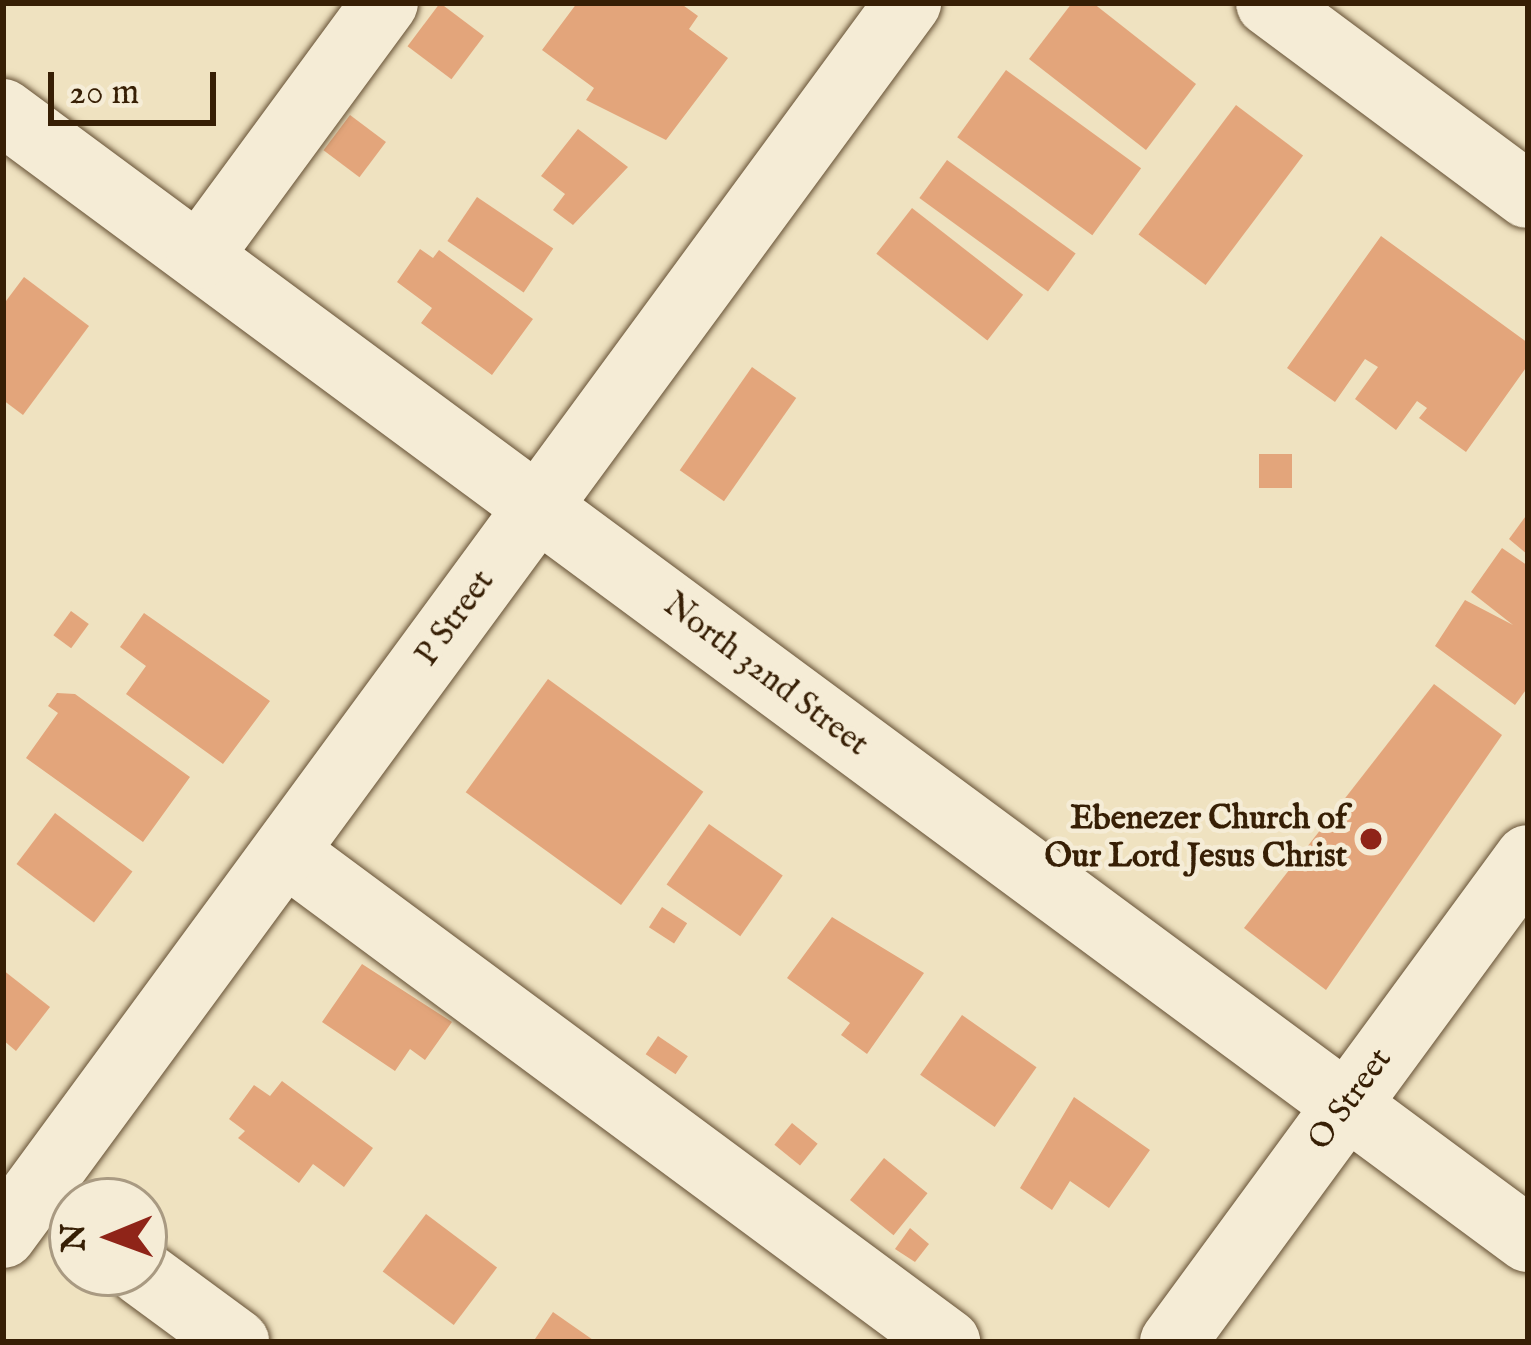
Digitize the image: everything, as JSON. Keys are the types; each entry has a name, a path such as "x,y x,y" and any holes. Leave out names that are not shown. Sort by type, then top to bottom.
{"street":[{"path":"199,256 385,3"},
{"name":"P Street","path":"28,1205 908,3"},
{"path":"1269,3 1528,195"},
{"name":"North 32nd Street","path":"3,112 1528,1240"},
{"path":"285,852 947,1342"},
{"name":"O Street","path":"1173,1342 1528,858"},
{"path":"168,1292 236,1342"}],"building":[{"path":"440,3 484,36 451,79 408,46"},
{"path":"577,3 680,3 698,16 689,29 728,58 666,140 586,100 594,88 542,50"},
{"path":"1072,3 1093,3 1196,84 1146,150 1029,59"},
{"path":"1006,70 1141,168 1092,235 957,137"},
{"path":"1236,105 1303,156 1206,285 1139,234"},
{"path":"350,115 386,142 359,177 324,150"},
{"path":"578,129 628,167 573,225 553,210 565,194 541,176"},
{"path":"947,160 1076,253 1048,291 919,198"},
{"path":"477,197 553,248 524,292 447,241"},
{"path":"912,208 1023,295 987,341 876,254"},
{"path":"1381,236 1528,343 1528,365 1466,452 1419,418 1427,408 1417,401 1396,430 1355,399 1378,367 1365,359 1335,402 1287,368"},
{"path":"420,249 433,258 439,250 533,319 492,375 421,323 432,308 397,282"},
{"path":"24,277 89,326 23,415 3,400 3,305"},
{"path":"752,367 796,398 724,501 680,470"},
{"path":"1259,454 1292,454 1292,488 1259,488"},
{"path":"1528,513 1528,555 1509,539"},
{"path":"1502,548 1528,566 1528,687 1515,705 1435,646 1465,600 1513,625 1471,592"},
{"path":"71,611 89,624 71,648 53,635"},
{"path":"144,613 270,701 223,764 126,694 146,666 120,647"},
{"path":"548,679 703,792 621,905 466,792"},
{"name":"Ebenezer Church of Our Lord Jesus Christ","path":"1434,684 1502,735 1326,990 1244,928"},
{"path":"57,693 75,694 190,777 143,842 26,758 58,713 48,706"},
{"path":"55,813 132,871 94,922 16,864"},
{"path":"709,824 783,876 740,936 667,885"},
{"path":"662,907 687,923 674,943 649,927"},
{"path":"832,917 924,973 867,1054 841,1035 850,1023 787,978"},
{"path":"362,964 452,1022 425,1060 410,1049 395,1071 322,1022"},
{"path":"3,970 50,1007 16,1051 3,1040"},
{"path":"962,1015 1037,1067 995,1127 920,1075"},
{"path":"658,1036 688,1056 676,1074 646,1054"},
{"path":"282,1081 373,1148 344,1187 313,1164 299,1183 238,1138 245,1131 229,1119 254,1085 270,1096"},
{"path":"1074,1097 1150,1150 1109,1208 1070,1181 1052,1210 1020,1188"},
{"path":"792,1123 818,1144 800,1166 774,1145"},
{"path":"884,1158 928,1193 894,1235 850,1200"},
{"path":"426,1214 497,1268 454,1325 383,1272"},
{"path":"910,1228 929,1244 915,1262 895,1249"},
{"path":"553,1312 596,1342 533,1342"}],"place":[{"name":"Ebenezer Church of Our Lord Jesus Christ","path":"1371,839"}]}
